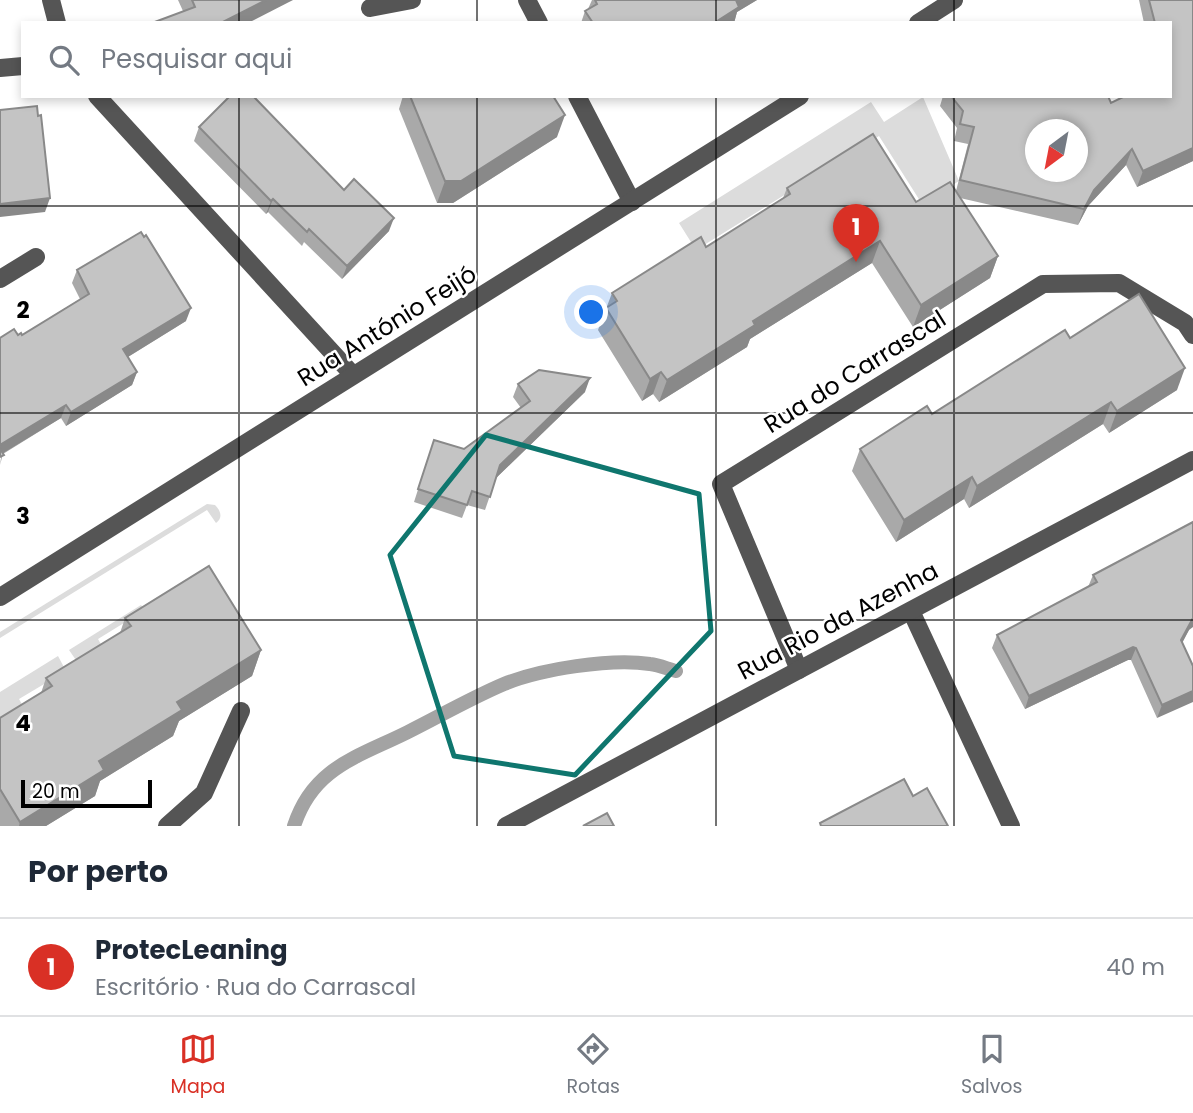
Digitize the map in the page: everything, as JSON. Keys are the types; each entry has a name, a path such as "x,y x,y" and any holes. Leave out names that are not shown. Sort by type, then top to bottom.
{"street":[{"path":"51,0 56,21"},
{"path":"370,8 412,0"},
{"path":"527,0 538,21"},
{"path":"921,21 954,0"},
{"path":"0,68 21,66"},
{"path":"99,98 354,375"},
{"path":"578,98 632,202"},
{"name":"Rua António Feijó","path":"0,597 797,98"},
{"path":"0,279 36,257"},
{"name":"Rua do Carrascal","path":"799,670 721,484 1043,284 1119,283 1185,323 1193,335"},
{"name":"Rua Rio da Azenha","path":"506,826 1193,460"},
{"path":"911,611 1011,826"},
{"path":"167,826 204,793 241,711"}],"highlighted area":[{"path":"486,435 699,494 711,631 575,775 454,756 390,555"}],"shaded area":[{"path":"923,98 959,181 922,204 879,136 696,250 679,223 871,102 884,122"},
{"path":"207,504 215,505 220,512 220,519 216,523 207,510 0,638 0,632"},
{"path":"141,605 145,610 98,639 103,648 78,663 69,650"},
{"path":"58,656 66,671 19,699 24,708 0,723 0,692"}],"building":[{"path":"192,0 266,0 225,21 157,21 195,7"},
{"path":"595,0 736,0 739,7 717,21 592,21 585,11 597,4"},
{"path":"1149,0 1193,0 1193,148 1143,171 1132,149 1094,190 1084,209 960,180 974,127 960,124 963,111 953,98 1109,98 1111,103 1121,98 1172,98 1172,21 1154,21"},
{"path":"228,98 255,98 344,190 354,179 394,218 347,266 309,229 307,232 273,199 271,201 199,127"},
{"path":"411,98 554,98 565,115 461,181 445,181"},
{"path":"37,106 38,116 41,115 50,198 0,204 0,110"},
{"path":"873,134 916,202 950,182 998,256 921,305 880,241 753,321 755,325 667,380 661,372 650,379 606,308 617,301 612,293 701,237 706,247 790,194 787,188"},
{"path":"141,232 144,237 146,235 191,308 123,349 137,372 71,412 66,405 0,445 0,338 14,329 18,335 22,335 89,294 77,270"},
{"path":"1139,294 1185,368 1117,411 1111,402 977,486 972,477 904,520 860,449 927,406 932,414 1065,330 1070,338"},
{"path":"539,370 590,378 500,465 490,497 472,491 467,505 418,489 434,440 464,449 530,401 518,384"},
{"path":"1193,522 1193,618 1181,640 1193,666 1193,691 1162,705 1136,648 1133,647 1029,696 997,635 1097,582 1093,575"},
{"path":"209,566 261,650 177,702 182,710 99,761 104,770 20,822 0,789 0,718 52,686 46,678 131,626 125,618"},
{"path":"904,779 913,796 927,788 948,826 821,826 820,823"},
{"path":"607,813 614,826 583,826"}],"waterway":[{"path":"294,826 302,806 313,790 339,766 504,684 576,666 616,662 653,665 676,671"}],"place":[{"name":"ProtecLeaning","path":"856,262"}]}
